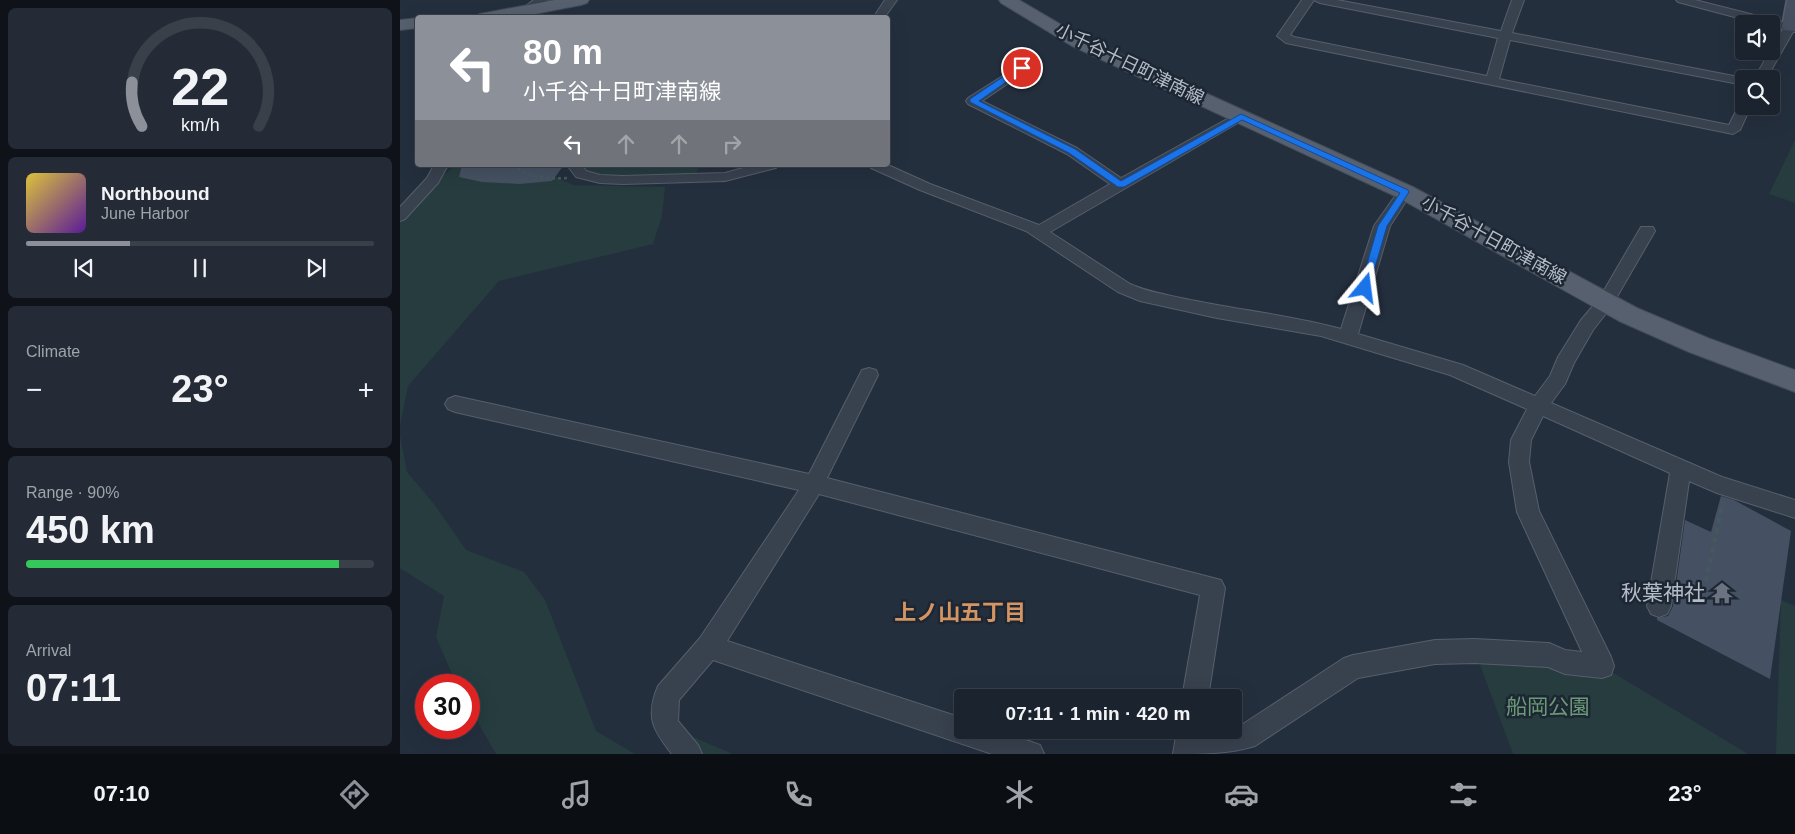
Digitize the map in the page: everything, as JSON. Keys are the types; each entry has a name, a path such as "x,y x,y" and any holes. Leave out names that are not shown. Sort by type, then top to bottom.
{"main road":[{"path":"504,15 581,0"},
{"name":"小千谷十日町津南線","path":"1007,0 1078,42 1405,192 1457,218 1605,303 1706,350 1795,381"},
{"path":"400,25 415,23"}],"street":[{"path":"518,13 542,0"},
{"path":"880,15 891,0"},
{"path":"1308,0 1283,36 1290,40 1733,130 1741,115"},
{"path":"1320,0 1735,80"},
{"path":"1492,80 1505,35 1518,0"},
{"path":"1682,0 1721,4 1793,28"},
{"path":"1766,70 1793,28 1795,0"},
{"path":"1022,68 973,101 1072,151 1121,185"},
{"path":"1040,232 1241,117"},
{"path":"400,216 433,180 440,167"},
{"path":"576,167 581,174 623,180 725,177 764,167"},
{"path":"880,167 925,188 1040,232 1124,288 1140,295 1217,312 1270,319 1348,337 1456,370 1539,404 1727,487 1795,509"},
{"path":"1348,337 1382,226 1405,192"},
{"path":"1189,739 1188,754 1246,737 1353,667 1435,652 1475,651 1549,656 1565,662 1602,666 1528,512 1519,462 1521,440 1539,404 1558,380 1565,362 1587,325 1605,303 1647,231"},
{"path":"689,754 664,725 667,695 709,647 814,484 869,375"},
{"path":"455,404 814,484 1212,588 1196,689"},
{"path":"1659,606 1681,468"},
{"path":"709,647 1031,754"}],"path":[{"path":"515,167 539,179 592,177"},
{"path":"1679,588 1702,599 1727,487"}],"green space":[{"path":"1795,140 1795,203 1769,194"},
{"path":"454,167 550,167 548,173 573,185 665,187 662,216 653,244 499,281 408,386 400,425 400,220 434,183"},
{"path":"580,167 699,167 694,178 592,177"},
{"path":"400,436 407,472 434,504 466,550 524,572 545,600 596,731 635,754 496,754 480,726 480,674 452,674 436,637 444,596 400,568"},
{"path":"1781,600 1795,606 1795,754 1776,754"},
{"name":"船岡公園","path":"1475,651 1602,666 1748,754 1513,754"},
{"path":"665,725 733,754 693,754"}],"building":[{"path":"462,167 562,167 552,181 520,184 482,182 459,177"},
{"name":"秋葉神社","path":"1721,496 1734,500 1791,531 1770,679 1657,620 1657,618 1668,616 1673,606 1685,520 1711,532"}],"place":[{"name":"秋葉神社","path":"1722,593"}],"district":[{"name":"上ノ山五丁目","path":"960,612"}],"route":[{"path":"1022,68 973,101 1072,151 1121,185 1241,117 1405,192 1382,226 1365,288"}]}
